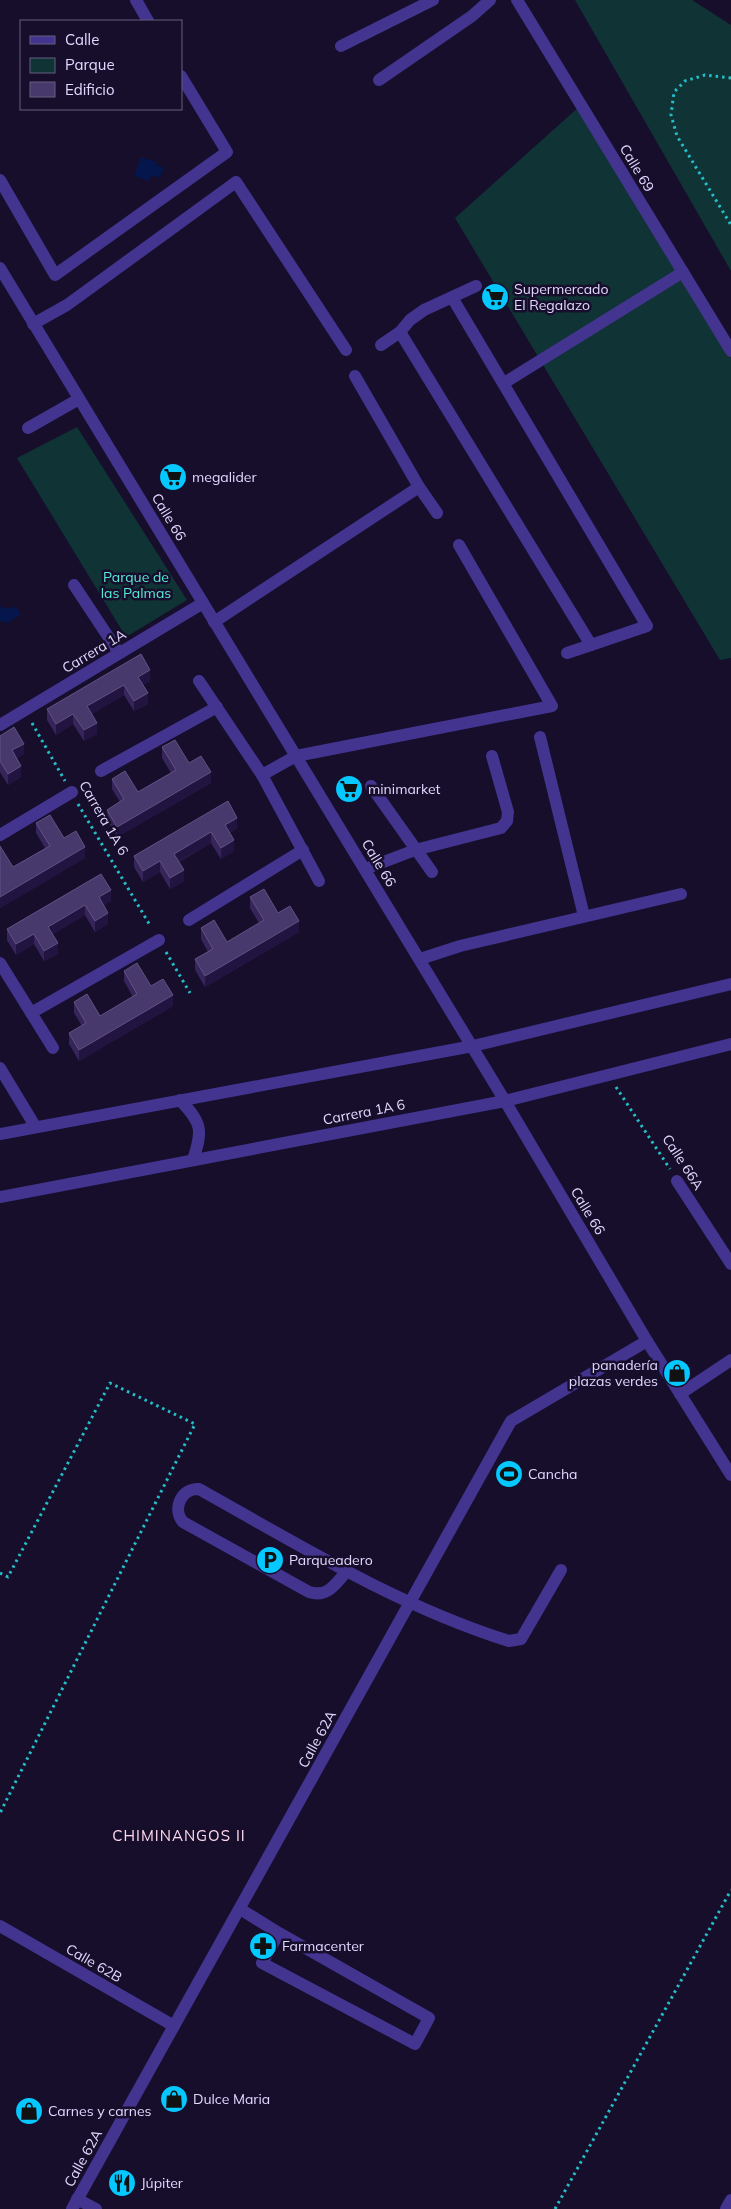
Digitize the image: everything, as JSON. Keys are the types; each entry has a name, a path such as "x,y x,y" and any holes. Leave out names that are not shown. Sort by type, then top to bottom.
{"street":[{"path":"136,0 147,20"},
{"path":"341,46 432,0"},
{"path":"379,80 472,16 490,0"},
{"name":"Calle 69","path":"517,0 731,351"},
{"path":"0,180 56,275 227,152 182,78"},
{"path":"33,324 67,304 236,182 346,350"},
{"name":"Calle 66","path":"0,268 420,959 647,1341 731,1475"},
{"path":"504,383 541,362 683,272"},
{"path":"381,345 400,332 410,320 424,310 453,299 476,286"},
{"path":"453,299 647,626 567,653"},
{"path":"400,332 590,645"},
{"path":"355,376 419,488 437,513"},
{"path":"28,428 79,399"},
{"path":"214,622 419,488"},
{"path":"262,775 296,756 552,706 459,545"},
{"path":"74,585 119,653"},
{"name":"Carrera 1A","path":"0,725 203,603"},
{"path":"199,681 262,775 319,881"},
{"path":"101,771 216,707"},
{"path":"540,737 584,916"},
{"path":"364,869 416,850 501,828 507,821 508,812 492,756"},
{"path":"371,786 432,872"},
{"path":"0,835 72,792"},
{"path":"189,920 302,850"},
{"path":"420,959 460,946 681,894"},
{"path":"32,1013 159,940"},
{"path":"0,963 53,1048"},
{"path":"0,1134 472,1046 731,984"},
{"name":"Carrera 1A 6","path":"0,1197 505,1101 731,1044"},
{"path":"0,1068 35,1126"},
{"path":"180,1100 196,1116 200,1138 193,1160"},
{"name":"Calle 66A","path":"678,1181 731,1264"},
{"name":"Calle 62A","path":"75,2204 511,1421 647,1341"},
{"path":"680,1394 731,1360"},
{"path":"347,1571 326,1593 318,1595 309,1592 183,1522 178,1516 177,1508 186,1492 192,1489 199,1489 410,1604 508,1641 521,1639 560,1570"},
{"path":"240,1908 279,1933 429,2018 415,2044 262,1963 279,1933"},
{"name":"Calle 62B","path":"0,1926 174,2026"},
{"path":"726,2209 731,2200"},
{"path":"75,2204 96,2209"}],"path":[{"path":"731,78 704,75 685,80 674,92 671,115 677,136 731,224"},
{"name":"Carrera 1A 6","path":"24,710 190,993"},
{"name":"Calle 66A","path":"609,1076 678,1181"},
{"path":"0,1573 8,1577 110,1383 195,1424 0,1813"},
{"path":"555,2209 731,1890"}],"green space":[{"path":"575,0 692,0 731,25 731,271"},
{"path":"581,105 731,351 731,658 720,660 455,218"},
{"name":"Parque de las Palmas","path":"77,427 187,600 126,637 17,458"}],"shaded area":[{"path":"141,157 157,162 156,165 164,168 160,178 151,175 149,181 134,176"},
{"path":"0,605 4,609 14,607 19,610 20,615 7,623 0,621"}],"building":[{"path":"141,654 150,670 138,677 148,693 134,701 124,685 87,706 97,723 84,730 73,714 56,724 47,709"},
{"path":"14,727 24,744 12,750 21,766 8,774 0,761 0,736"},
{"path":"175,740 189,763 201,756 211,772 117,827 107,810 124,799 112,779 125,771 138,792 176,770 162,747"},
{"path":"228,801 237,818 225,825 234,840 221,848 211,832 174,854 184,870 170,878 160,861 143,871 134,856"},
{"path":"50,815 64,838 76,831 85,847 0,897 0,846 13,867 50,846 36,823"},
{"path":"101,874 111,890 99,897 108,913 95,921 85,905 48,927 58,943 44,951 34,934 16,944 7,929"},
{"path":"264,889 278,913 290,906 299,921 205,976 195,959 213,949 201,928 214,920 227,942 264,920 250,897"},
{"path":"137,963 151,986 163,979 173,995 79,1050 69,1033 86,1023 74,1002 87,994 100,1016 137,994 124,971"}],"place":[{"name":"Supermercado El Regalazo","path":"495,297"},
{"name":"megalider","path":"173,477"},
{"name":"minimarket","path":"349,789"},
{"name":"panadería plazas verdes","path":"677,1373"},
{"name":"Cancha","path":"509,1474"},
{"name":"Parqueadero","path":"270,1560"},
{"name":"Farmacenter","path":"263,1946"},
{"name":"Dulce Maria","path":"174,2099"},
{"name":"Carnes y carnes","path":"29,2111"},
{"name":"Júpiter","path":"122,2183"}],"district":[{"name":"CHIMINANGOS II","path":"179,1836"}]}
